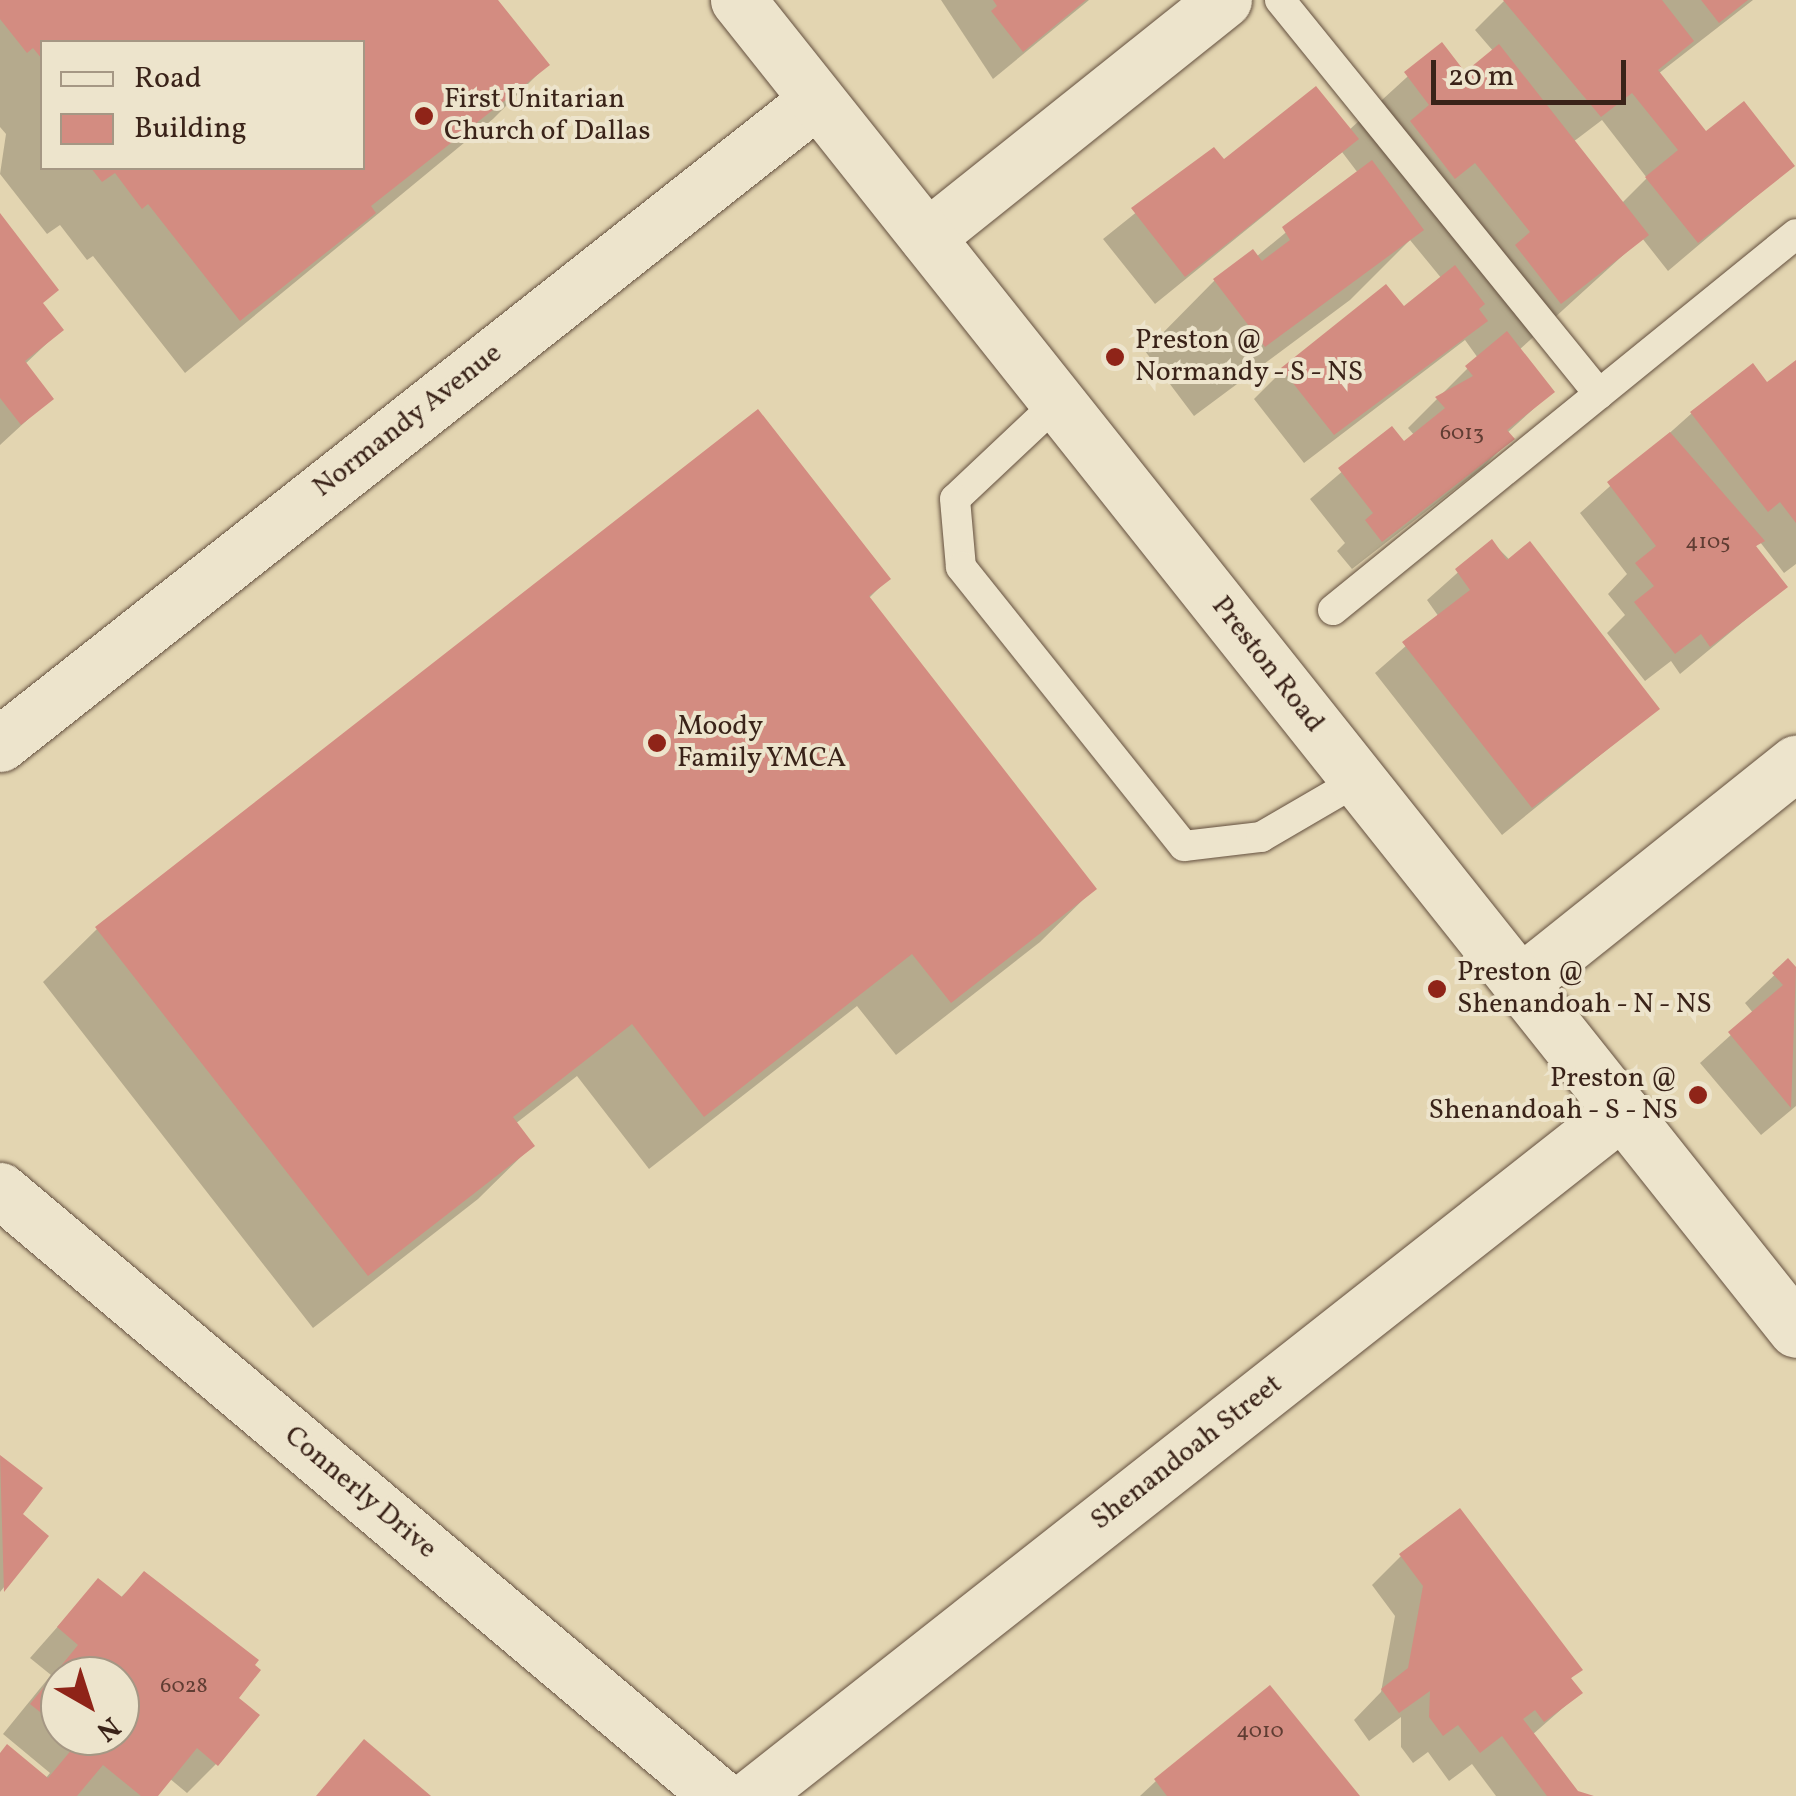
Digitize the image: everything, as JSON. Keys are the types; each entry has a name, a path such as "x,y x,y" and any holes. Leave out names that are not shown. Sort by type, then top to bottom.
{"street":[{"name":"Preston Road","path":"738,0 1622,1111 1793,1320"},
{"path":"928,237 1224,0"},
{"name":"Normandy Avenue","path":"0,744 817,100"},
{"path":"1520,983 1796,763"},
{"name":"Shenandoah Street","path":"752,1796 1622,1111"},
{"name":"Connerly Drive","path":"0,1190 719,1796"}],"lane":[{"path":"1280,0 1599,394"},
{"path":"1333,610 1796,234"},
{"path":"1058,402 955,499 961,567 1184,846 1261,837 1358,780"}],"building":[{"name":"First Unitarian Church of Dallas","path":"0,0 498,0 550,65 371,206 376,213 240,321 148,204 142,209 115,173 102,182 93,170 365,170 365,40 40,40 40,57 33,48 27,53 0,19"},
{"path":"993,0 1086,0 1023,52 991,11 997,6"},
{"path":"1503,0 1662,0 1694,41 1658,70 1706,131 1744,101 1795,166 1698,243 1645,177 1678,150 1632,93 1601,117"},
{"path":"1701,0 1748,0 1719,23"},
{"path":"1442,42 1465,72 1499,44 1649,235 1561,304 1515,245 1530,232 1475,163 1455,179 1410,121 1429,105 1404,72"},
{"path":"1316,86 1359,139 1185,277 1131,208 1214,147 1224,159"},
{"path":"1372,160 1424,230 1265,347 1213,279 1253,249 1262,261 1290,240 1282,227"},
{"path":"0,213 59,290 43,303 64,330 25,361 54,399 21,425 0,398"},
{"path":"1455,265 1485,304 1479,309 1488,321 1334,435 1281,368 1386,284 1404,306"},
{"path":"1507,331 1555,392 1507,430 1515,439 1382,542 1365,520 1373,513 1338,468 1392,426 1404,441 1445,408 1435,397 1473,376 1465,366"},
{"path":"1796,360 1796,523 1780,502 1768,512 1690,412 1753,363 1767,382"},
{"name":"Moody Family YMCA","path":"758,409 891,579 869,596 1097,889 951,1003 912,954 704,1117 632,1024 513,1117 535,1146 368,1276 95,927"},
{"path":"1670,432 1765,541 1756,546 1788,587 1710,647 1701,634 1675,654 1634,602 1654,586 1635,563 1656,546 1607,482"},
{"path":"1492,539 1507,560 1530,541 1660,709 1532,808 1402,642 1470,590 1455,569"},
{"path":"1788,958 1796,967 1791,1108 1728,1032 1783,985 1772,973"},
{"path":"0,1455 43,1488 23,1514 49,1536 4,1592"},
{"path":"1460,1508 1583,1670 1571,1678 1583,1693 1544,1722 1535,1710 1523,1719 1578,1791 1594,1796 1547,1796 1502,1736 1480,1753 1458,1725 1443,1736 1429,1717 1430,1691 1399,1713 1381,1689 1408,1668 1423,1586 1399,1554"},
{"path":"144,1571 259,1660 255,1665 261,1670 239,1698 260,1715 218,1766 197,1748 158,1796 141,1796 103,1765 77,1796 0,1796 0,1753 7,1744 48,1778 66,1756 140,1756 140,1656 69,1656 78,1645 57,1627 98,1578 122,1597"},
{"path":"1270,1685 1360,1796 1167,1796 1154,1779"},
{"path":"40,1692 40,1712 30,1704"},
{"path":"364,1739 431,1796 316,1796"}],"place":[{"name":"First Unitarian Church of Dallas","path":"424,116"},
{"name":"Preston @ Normandy - S - NS","path":"1115,357"},
{"name":"Moody Family YMCA","path":"657,743"},
{"name":"Preston @ Shenandoah - N - NS","path":"1437,989"},
{"name":"Preston @ Shenandoah - S - NS","path":"1698,1095"}]}
